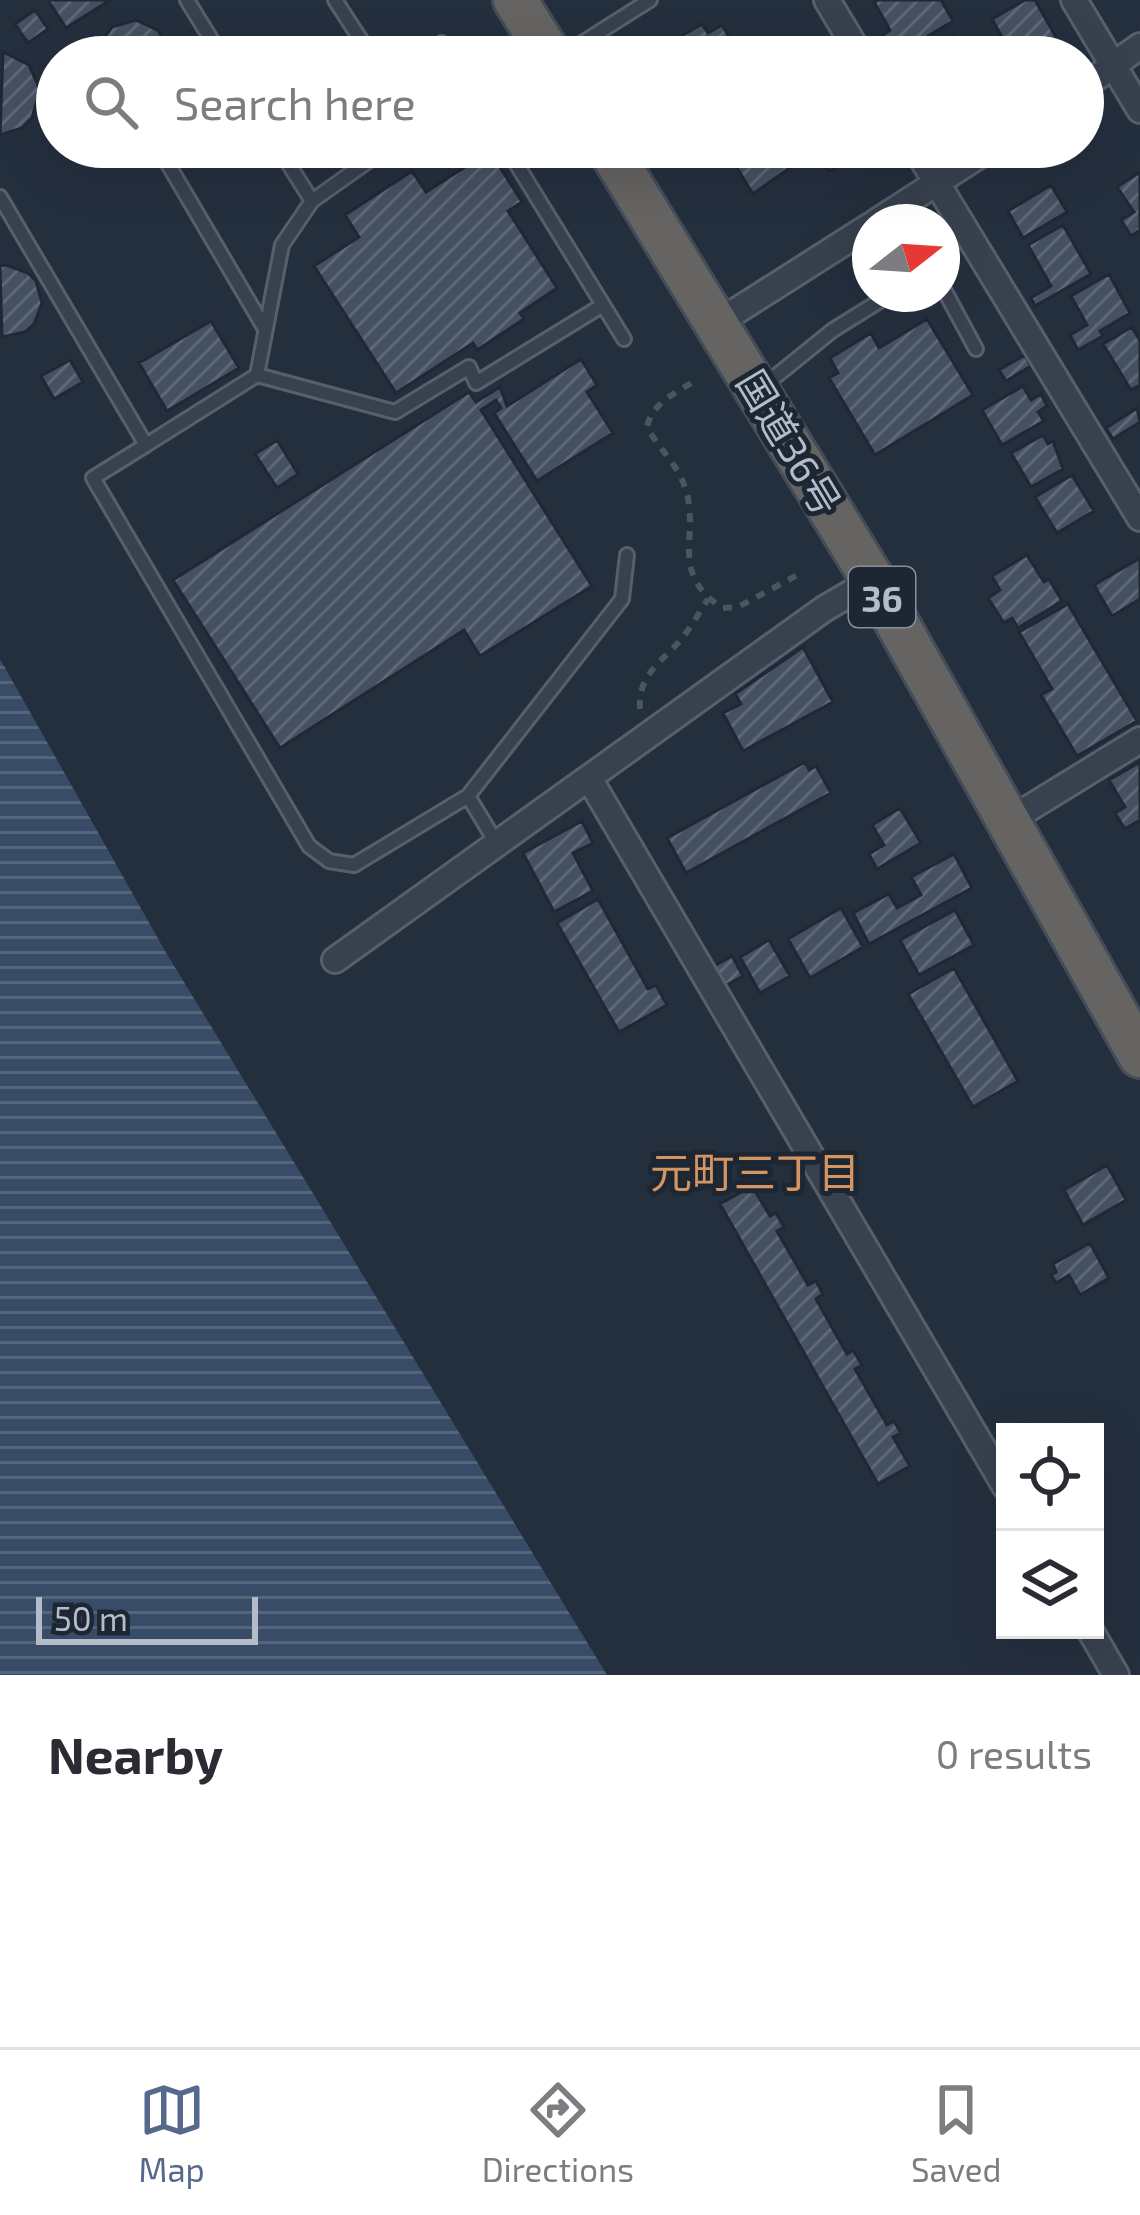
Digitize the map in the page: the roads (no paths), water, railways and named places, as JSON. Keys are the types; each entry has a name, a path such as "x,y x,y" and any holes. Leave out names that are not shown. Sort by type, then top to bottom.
{"highway":[{"path":"515,0 540,36"},
{"name":"国道36号","path":"621,168 873,580 1140,1056"}],"street":[{"path":"826,0 848,36"},
{"path":"1074,0 1095,36"},
{"path":"1104,73 1140,46"},
{"path":"1104,52 1140,110"},
{"path":"928,168 1140,518"},
{"path":"904,204 960,168"},
{"path":"718,322 852,237"},
{"path":"335,960 824,609 873,580"},
{"path":"1010,820 1140,740"},
{"path":"590,780 996,1471"},
{"path":"1095,1639 1116,1675"}],"lane":[{"path":"187,0 209,36"},
{"path":"590,36 650,0"},
{"path":"339,1 360,36"},
{"path":"170,168 265,329"},
{"path":"291,168 312,201"},
{"path":"257,375 282,245 312,201 358,168"},
{"path":"519,168 624,339"},
{"path":"0,197 146,445"},
{"path":"603,305 476,382 469,367 395,412 257,375 93,478 309,846 329,861 354,866 468,796 622,598 627,555"},
{"path":"759,389 862,312"},
{"path":"956,312 976,349"},
{"path":"468,796 498,845"}],"water":[{"path":"0,659 165,951 607,1675 0,1675"}],"district":[{"name":"元町三丁目","path":"755,1171"}]}
